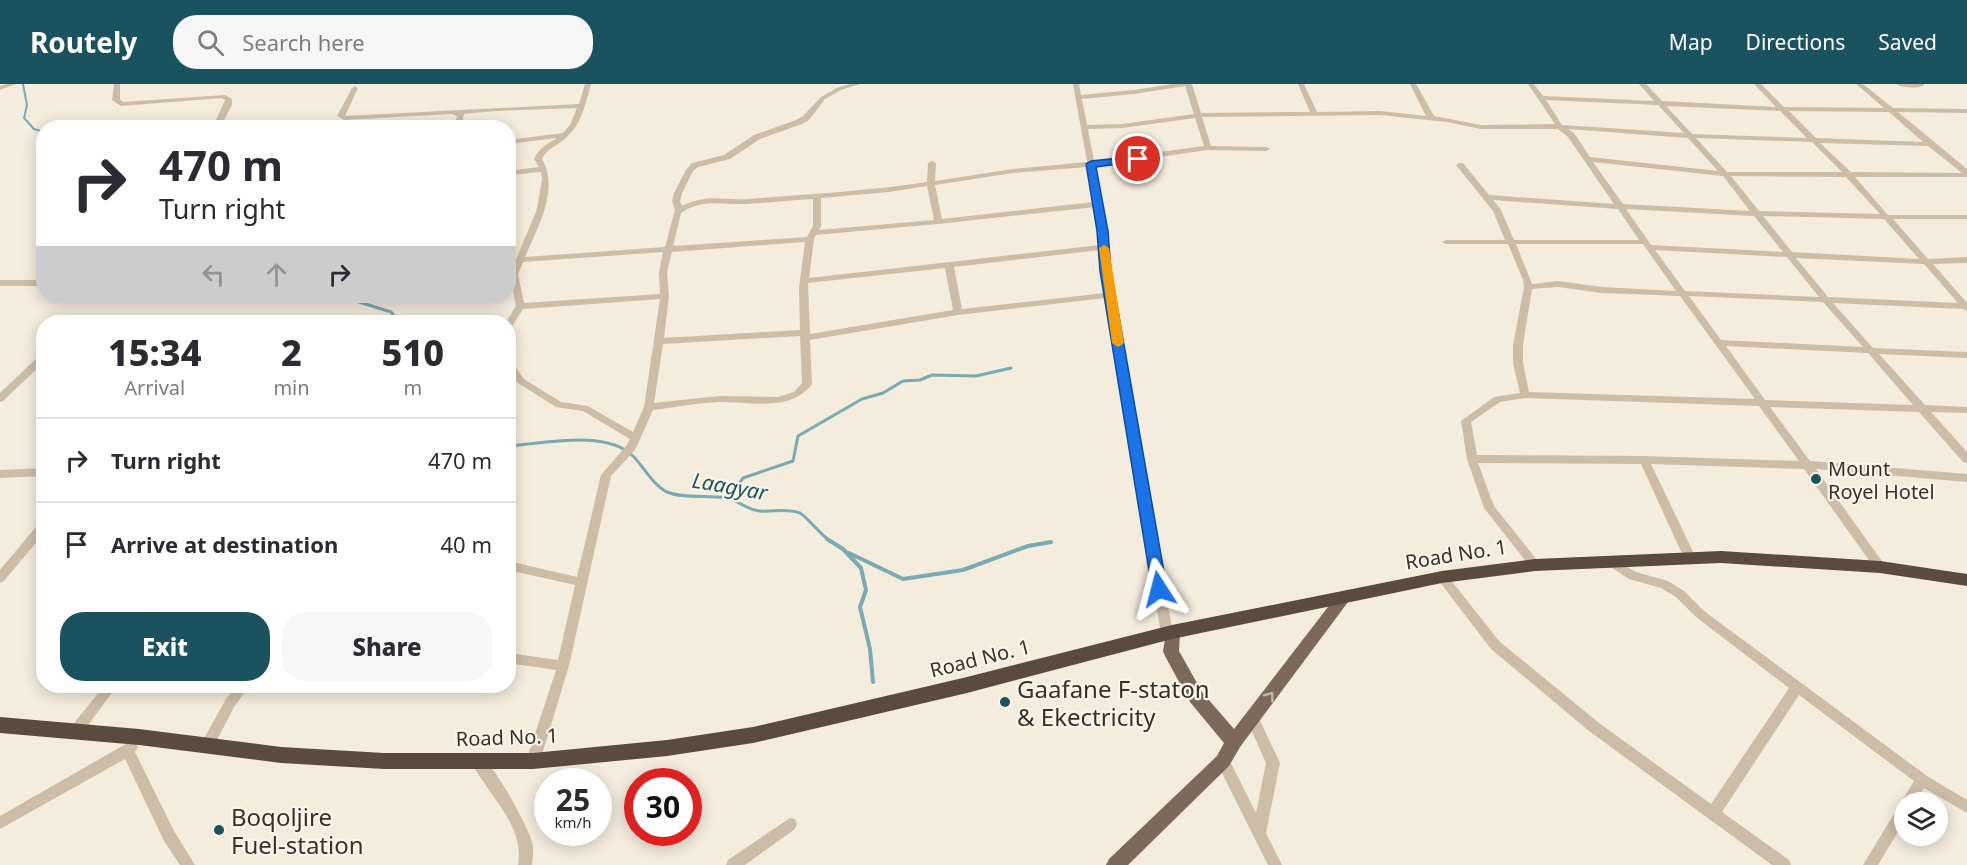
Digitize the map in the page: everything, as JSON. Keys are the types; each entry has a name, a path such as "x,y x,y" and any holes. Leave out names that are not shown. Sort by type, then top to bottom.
{"highway":[{"name":"Road No. 1","path":"0,725 75,732 133,744 207,746 384,761 533,761 667,748 753,735 1169,633 1443,577 1535,565 1721,557 1880,567 1967,580"}],"main road":[{"path":"1115,865 1223,761 1234,742 1343,598"},
{"path":"1169,633 1171,651 1196,697 1234,742"}],"street":[{"path":"0,88 13,84"},
{"path":"117,84 116,100 121,104 223,96 229,99 220,120"},
{"path":"516,268 522,260 541,209 546,179 544,169 538,159 541,151 566,135 588,84"},
{"path":"533,761 563,666 606,476 636,438 649,407 665,296 663,272 680,210 676,201 678,193 695,165 727,157 758,137 799,122 806,118 823,98 839,89 857,84"},
{"path":"1076,84 1169,633"},
{"path":"1078,97 1187,84 1208,148"},
{"path":"1301,84 1314,113"},
{"path":"1413,84 1431,118"},
{"path":"1531,84 1562,128 1571,135 1680,292 1809,465 1880,567"},
{"path":"1642,84 1725,174 1826,300 1967,459"},
{"path":"1757,84 1850,175 1966,307"},
{"path":"1859,84 1893,111 1928,144 1967,174"},
{"path":"1899,84 1921,85"},
{"path":"356,88 341,116 344,118 580,105"},
{"path":"1540,98 1784,109 1967,111"},
{"path":"458,113 461,115 460,120"},
{"path":"1084,127 1122,126 1199,115 1380,114 1431,118 1481,127 1562,128 1688,136 1928,144"},
{"path":"516,140 566,135"},
{"path":"680,210 707,200 743,202 931,185 1013,171 1091,164 1208,148 1266,149"},
{"path":"1587,159 1725,174 1967,174"},
{"path":"932,163 931,185 939,222"},
{"path":"1460,165 1497,210 1528,287 1518,345 1518,363 1525,395"},
{"path":"516,172 544,169"},
{"path":"649,407 719,399 779,400 797,394 807,384 804,281 812,236 817,226 817,195"},
{"path":"1485,197 1757,214 1887,218 1967,217"},
{"path":"522,260 812,236 1098,204"},
{"path":"1446,242 1646,244 1926,262 1967,260"},
{"path":"804,281 1104,247"},
{"path":"949,264 958,312"},
{"path":"0,283 36,283"},
{"path":"1528,287 1558,284 1602,290 1966,307"},
{"path":"515,315 520,306 516,290"},
{"path":"658,341 805,336 958,312 1110,295"},
{"path":"520,306 665,296"},
{"path":"1718,343 1967,355"},
{"path":"0,399 36,364"},
{"path":"516,374 521,381 559,405 585,408 636,438"},
{"path":"1535,565 1489,508 1472,459 1466,421 1497,399 1525,395 1967,410"},
{"path":"1472,459 1644,460 1809,465 1967,478"},
{"path":"1644,460 1690,558"},
{"path":"0,474 36,472"},
{"path":"0,578 36,535"},
{"path":"1610,561 1633,576 1664,584 1680,594 1700,614 1797,687 1923,780 1967,807"},
{"path":"516,566 581,582"},
{"path":"1443,577 1495,645 1594,727 1784,865"},
{"path":"516,659 563,666"},
{"path":"1713,813 1797,687"},
{"path":"75,732 106,693"},
{"path":"207,746 238,693"},
{"path":"1252,718 1273,763 1259,836"},
{"path":"0,823 133,744 170,836 188,865"},
{"path":"478,761 515,815 528,854 527,865"},
{"path":"1223,761 1274,864"},
{"path":"1915,792 1923,780"},
{"path":"733,865 790,824"},
{"path":"1870,865 1894,826"}],"waterway":[{"name":"Laagyar","path":"23,84 27,105 24,118 36,130"},
{"name":"Laagyar","path":"362,303 391,312 393,315"},
{"path":"729,498 743,478 793,461 798,436 862,399 883,393 903,381 920,380 932,375 976,376 1011,368"},
{"name":"Laagyar","path":"516,445 573,440 607,443 633,456 653,480 667,492 726,498 760,511 785,510 800,513 830,541"},
{"name":"Laagyar","path":"830,541 843,549 861,568 866,590 860,607 870,649 873,682"},
{"path":"849,553 903,579 963,570 1028,546 1051,542"}],"slow traffic":[{"path":"1104,248 1118,343"}],"place":[{"name":"Mount Royel Hotel","path":"1816,479"},
{"name":"Gaafane F-staton & Ekectricity","path":"1005,702"},
{"name":"Boqoljire Fuel-station","path":"219,830"}],"route":[{"path":"1138,159 1091,164 1103,231 1106,271 1159,589"}]}
